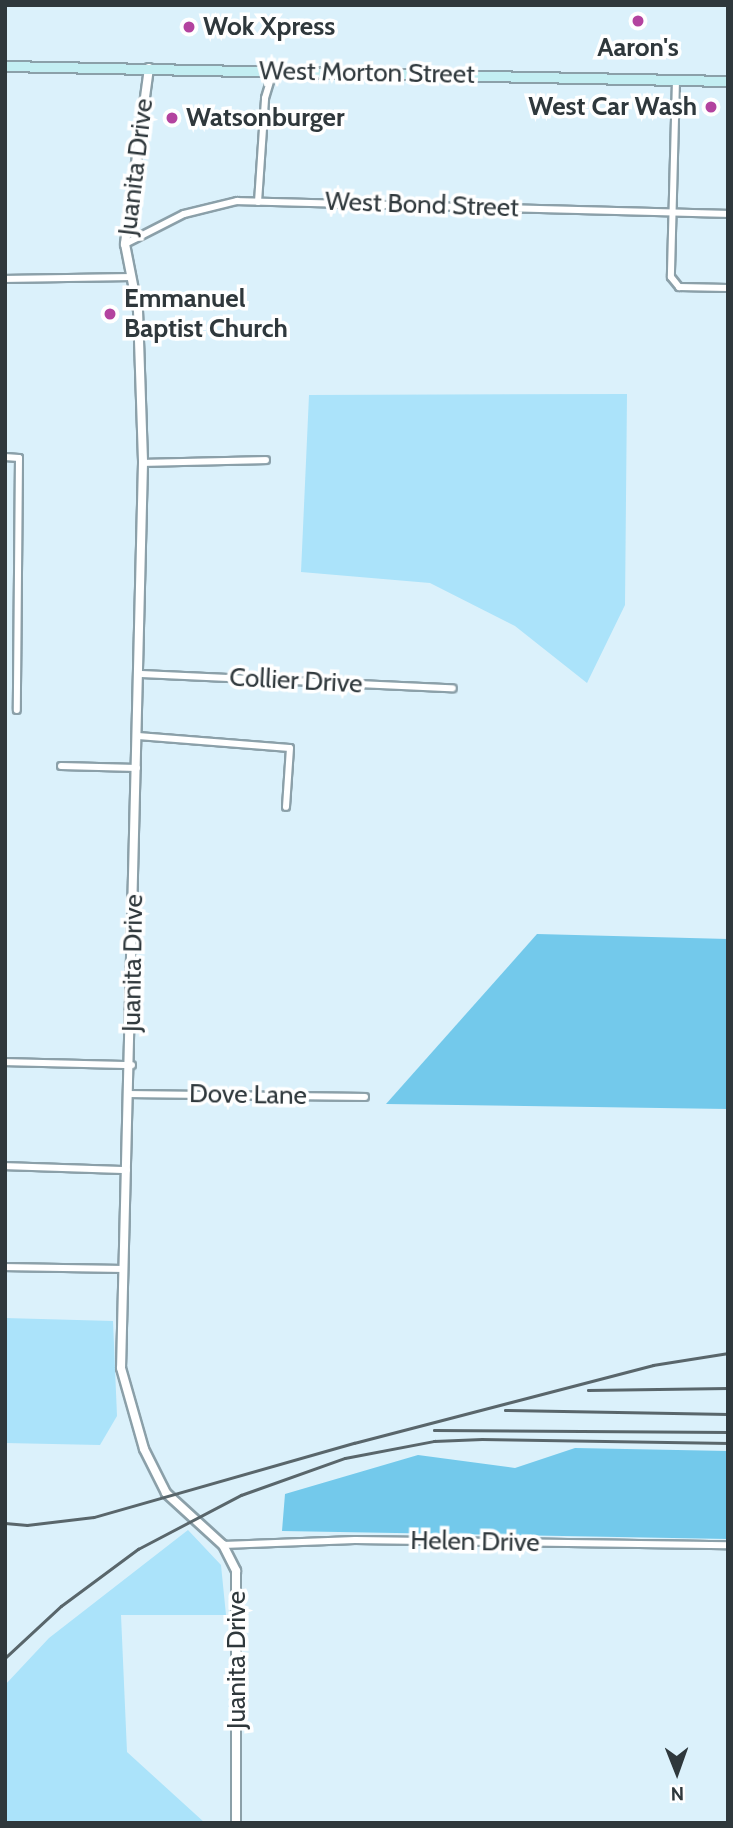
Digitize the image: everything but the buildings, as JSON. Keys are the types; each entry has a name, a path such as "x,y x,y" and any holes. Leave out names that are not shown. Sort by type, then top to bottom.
{"main road":[{"name":"West Morton Street","path":"5,65 728,81"}],"street":[{"name":"Juanita Drive","path":"149,68 125,244 138,310 143,463 132,1065 121,1269 121,1368 144,1450 166,1493 223,1545 236,1570 240,1604 236,1823"},
{"path":"258,202 265,98 273,71"},
{"path":"676,80 671,277 679,287 728,288"},
{"name":"West Bond Street","path":"125,244 184,214 237,201 728,214"},
{"path":"5,279 130,277"},
{"path":"5,457 19,457 17,710"},
{"path":"143,463 266,460"},
{"name":"Collier Drive","path":"139,674 453,688"},
{"path":"138,736 290,748 286,807"},
{"path":"61,766 137,768"},
{"path":"5,1062 132,1065"},
{"name":"Dove Lane","path":"130,1094 365,1097"},
{"path":"5,1166 127,1170"},
{"path":"5,1267 121,1269"},
{"name":"Helen Drive","path":"223,1545 355,1540 728,1545"}],"shaded area":[{"path":"627,394 625,605 587,683 515,626 430,583 301,572 309,395"},
{"path":"537,934 728,939 728,1109 386,1104"},
{"path":"5,1318 113,1321 117,1416 100,1445 5,1443"},
{"path":"575,1448 728,1451 728,1539 282,1531 285,1494 418,1455 515,1468"},
{"path":"188,1530 221,1565 226,1615 121,1615 127,1752 205,1823 5,1823 5,1685 49,1638"}],"railway":[{"path":"5,1523 27,1525 94,1517 354,1443 653,1365 728,1353"},
{"path":"588,1390 728,1388"},
{"path":"505,1410 728,1414"},
{"path":"434,1430 728,1432"},
{"path":"5,1658 61,1606 138,1549 241,1495 345,1458 434,1441 482,1439 728,1443"}],"place":[{"name":"Aaron's","path":"638,21"},
{"name":"Wok Xpress","path":"189,27"},
{"name":"West Car Wash","path":"711,107"},
{"name":"Watsonburger","path":"172,118"},
{"name":"Emmanuel Baptist Church","path":"110,314"}]}
